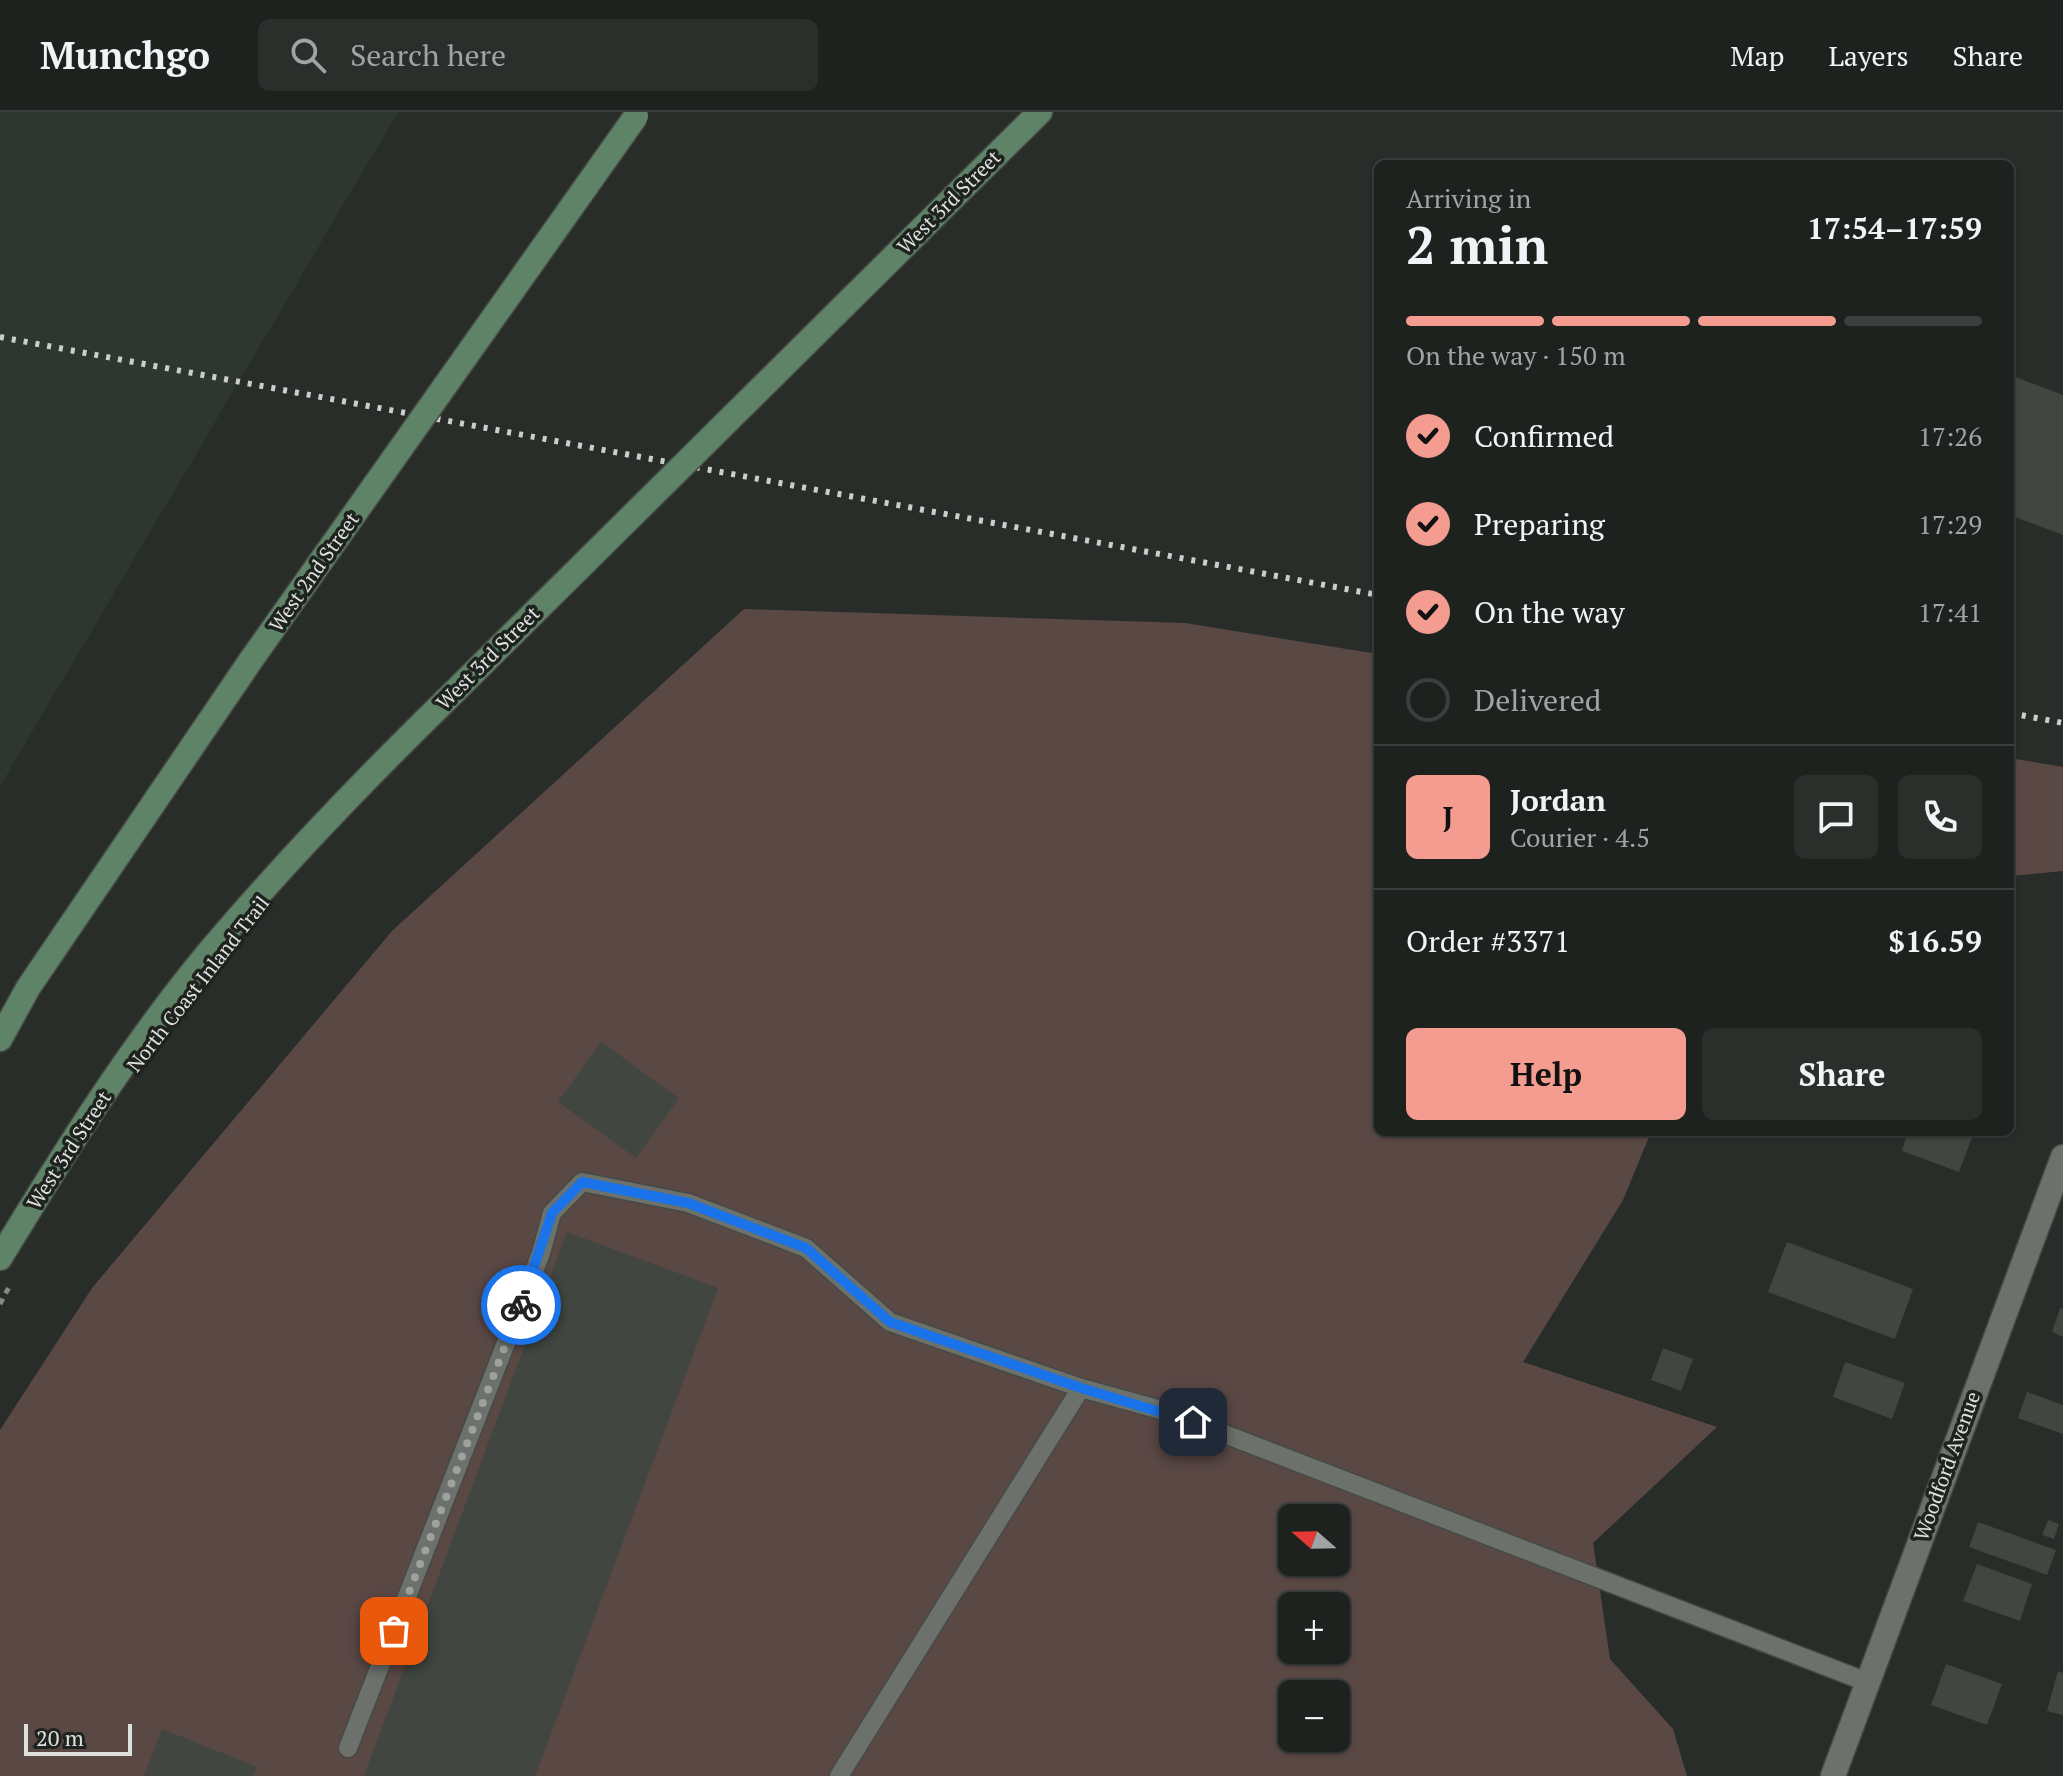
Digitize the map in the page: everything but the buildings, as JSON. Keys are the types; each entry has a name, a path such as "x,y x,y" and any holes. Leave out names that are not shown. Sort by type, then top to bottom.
{"street":[{"name":"West 3rd Street","path":"0,1258 122,1067 208,954 339,805 1040,112"},
{"name":"West 2nd Street","path":"0,1039 28,988 251,660 637,114"},
{"name":"Woodford Avenue","path":"1833,1776 2063,1157"}],"lane":[{"path":"348,1748 541,1253 552,1213 582,1182 688,1203 806,1248 890,1322 1081,1388 1165,1411 1867,1682"},
{"path":"839,1776 1081,1388"}],"path":[{"path":"0,1304 12,1282"}],"shaded area":[{"path":"0,112 398,112 0,786"},
{"path":"744,609 1185,623 1374,653 1374,1136 1649,1136 1623,1200 1523,1362 1717,1427 1593,1543 1610,1659 1673,1729 1687,1776 0,1776 0,1430 92,1288 392,931"},
{"path":"2014,759 2063,767 2063,871 2014,876"}],"railway":[{"path":"0,337 1374,594"},
{"path":"2014,714 2063,723"}],"way so far":[{"path":"394,1631 521,1305"}],"route":[{"path":"521,1305 552,1213 582,1182 626,1189 688,1203 806,1248 890,1322 1081,1388 1193,1422"}]}
